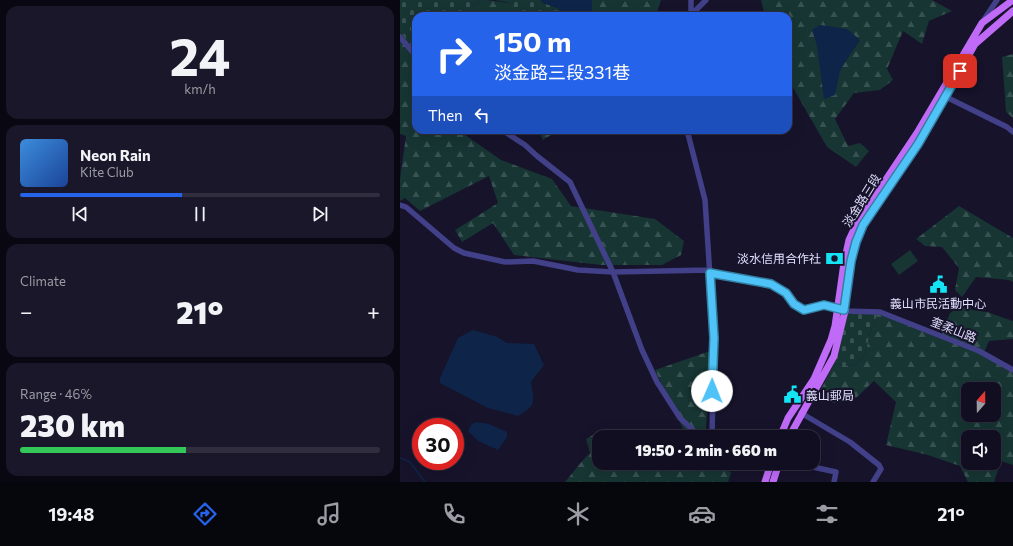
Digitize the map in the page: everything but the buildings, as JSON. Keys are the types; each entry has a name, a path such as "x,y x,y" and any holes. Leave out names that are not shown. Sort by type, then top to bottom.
{"main road":[{"name":"淡金路三段","path":"943,96 982,23 1013,0"},
{"name":"淡金路三段","path":"792,430 834,356 841,310 846,255 849,240 857,223 943,96 975,44 1013,10"},
{"name":"淡金路三段","path":"783,430 788,418 814,379 831,340 841,310"},
{"path":"765,482 769,470"},
{"path":"773,482 777,470"}],"street":[{"path":"691,0 691,12"},
{"path":"694,12 706,0"},
{"path":"975,44 982,23 998,0"},
{"path":"400,37 412,51"},
{"path":"943,96 1007,127 1013,132"},
{"path":"508,134 526,145 537,156 570,182 613,272 642,350 657,382 680,418 692,430"},
{"path":"688,134 705,200 714,338 712,430"},
{"path":"400,205 406,207 454,248 464,253 505,262 533,261 578,270 613,272 710,271"},
{"name":"奎柔山路","path":"710,271 771,284 786,293 794,304 804,310 824,305 841,310 880,312 979,351 1013,370"},
{"path":"801,413 850,442 879,464 881,469 873,482"},
{"path":"820,469 836,472 834,482"}],"green space":[{"path":"400,0 487,0 478,2 474,7 475,12 412,12 412,47 400,32"},
{"path":"487,0 511,3 516,12 475,12 474,7 478,2"},
{"path":"495,0 541,0 543,3 558,8 562,12 516,12 511,3"},
{"path":"592,0 661,0 657,12 592,12"},
{"path":"761,0 932,0 952,11 929,21 922,44 903,31 887,69 893,80 880,90 854,93 835,119 848,146 860,143 869,151 856,167 827,147 792,86 792,12 764,12","holes":["813,30 859,40 840,70 817,45"]},
{"path":"400,32 412,47 412,134 464,134 501,160 552,179 571,206 655,219 684,241 681,255 662,265 601,265 514,255 493,223 462,242 455,230 498,203 489,176 420,211 405,198 400,201 400,179 406,136 400,134"},
{"path":"1013,54 1013,118 1006,112 1002,57"},
{"path":"540,134 553,134 543,140"},
{"path":"959,206 1013,238 1013,282 1009,280 976,277 962,297 955,290 959,268 942,247 925,246 916,239"},
{"path":"910,250 918,261 899,275 891,264"},
{"path":"966,302 972,310 987,312 1013,321 1013,339 989,341 983,355 1013,370 1013,465 1001,461 1001,430 961,430 961,468 960,466 928,455 886,445 896,402 874,381 856,398 833,403 821,389 834,364 854,366 865,355 870,332 878,313 941,336 950,313"},
{"path":"878,313 870,332 865,355 854,366 834,364 847,314"},
{"path":"710,351 706,430 684,430 655,370"},
{"path":"592,436 592,470 728,470 731,473 728,482 565,482 590,453 586,439"},
{"path":"962,470 998,470 994,482 968,482"}],"water":[{"path":"541,0 592,0 592,12 562,12 558,8 543,3"},
{"path":"820,25 847,29 860,40 840,70 835,95 824,99 817,45 812,30"},
{"path":"473,330 497,337 507,343 534,344 544,365 531,382 533,402 531,406 518,416 488,408 440,383 440,378 458,338"},
{"path":"476,422 489,424 507,432 507,437 498,450 478,441 468,431 471,425"}],"waterway":[{"path":"400,458 410,462 425,482"}],"place":[{"name":"淡水信用合作社","path":"834,258"},
{"name":"義山市民活動中心","path":"938,284"},
{"name":"義山郵局","path":"793,395"}],"route":[{"path":"712,391 714,338 710,273 771,284 786,293 794,304 804,310 824,305 837,310 844,310 851,261 856,242 863,225 918,144 960,71"}]}
